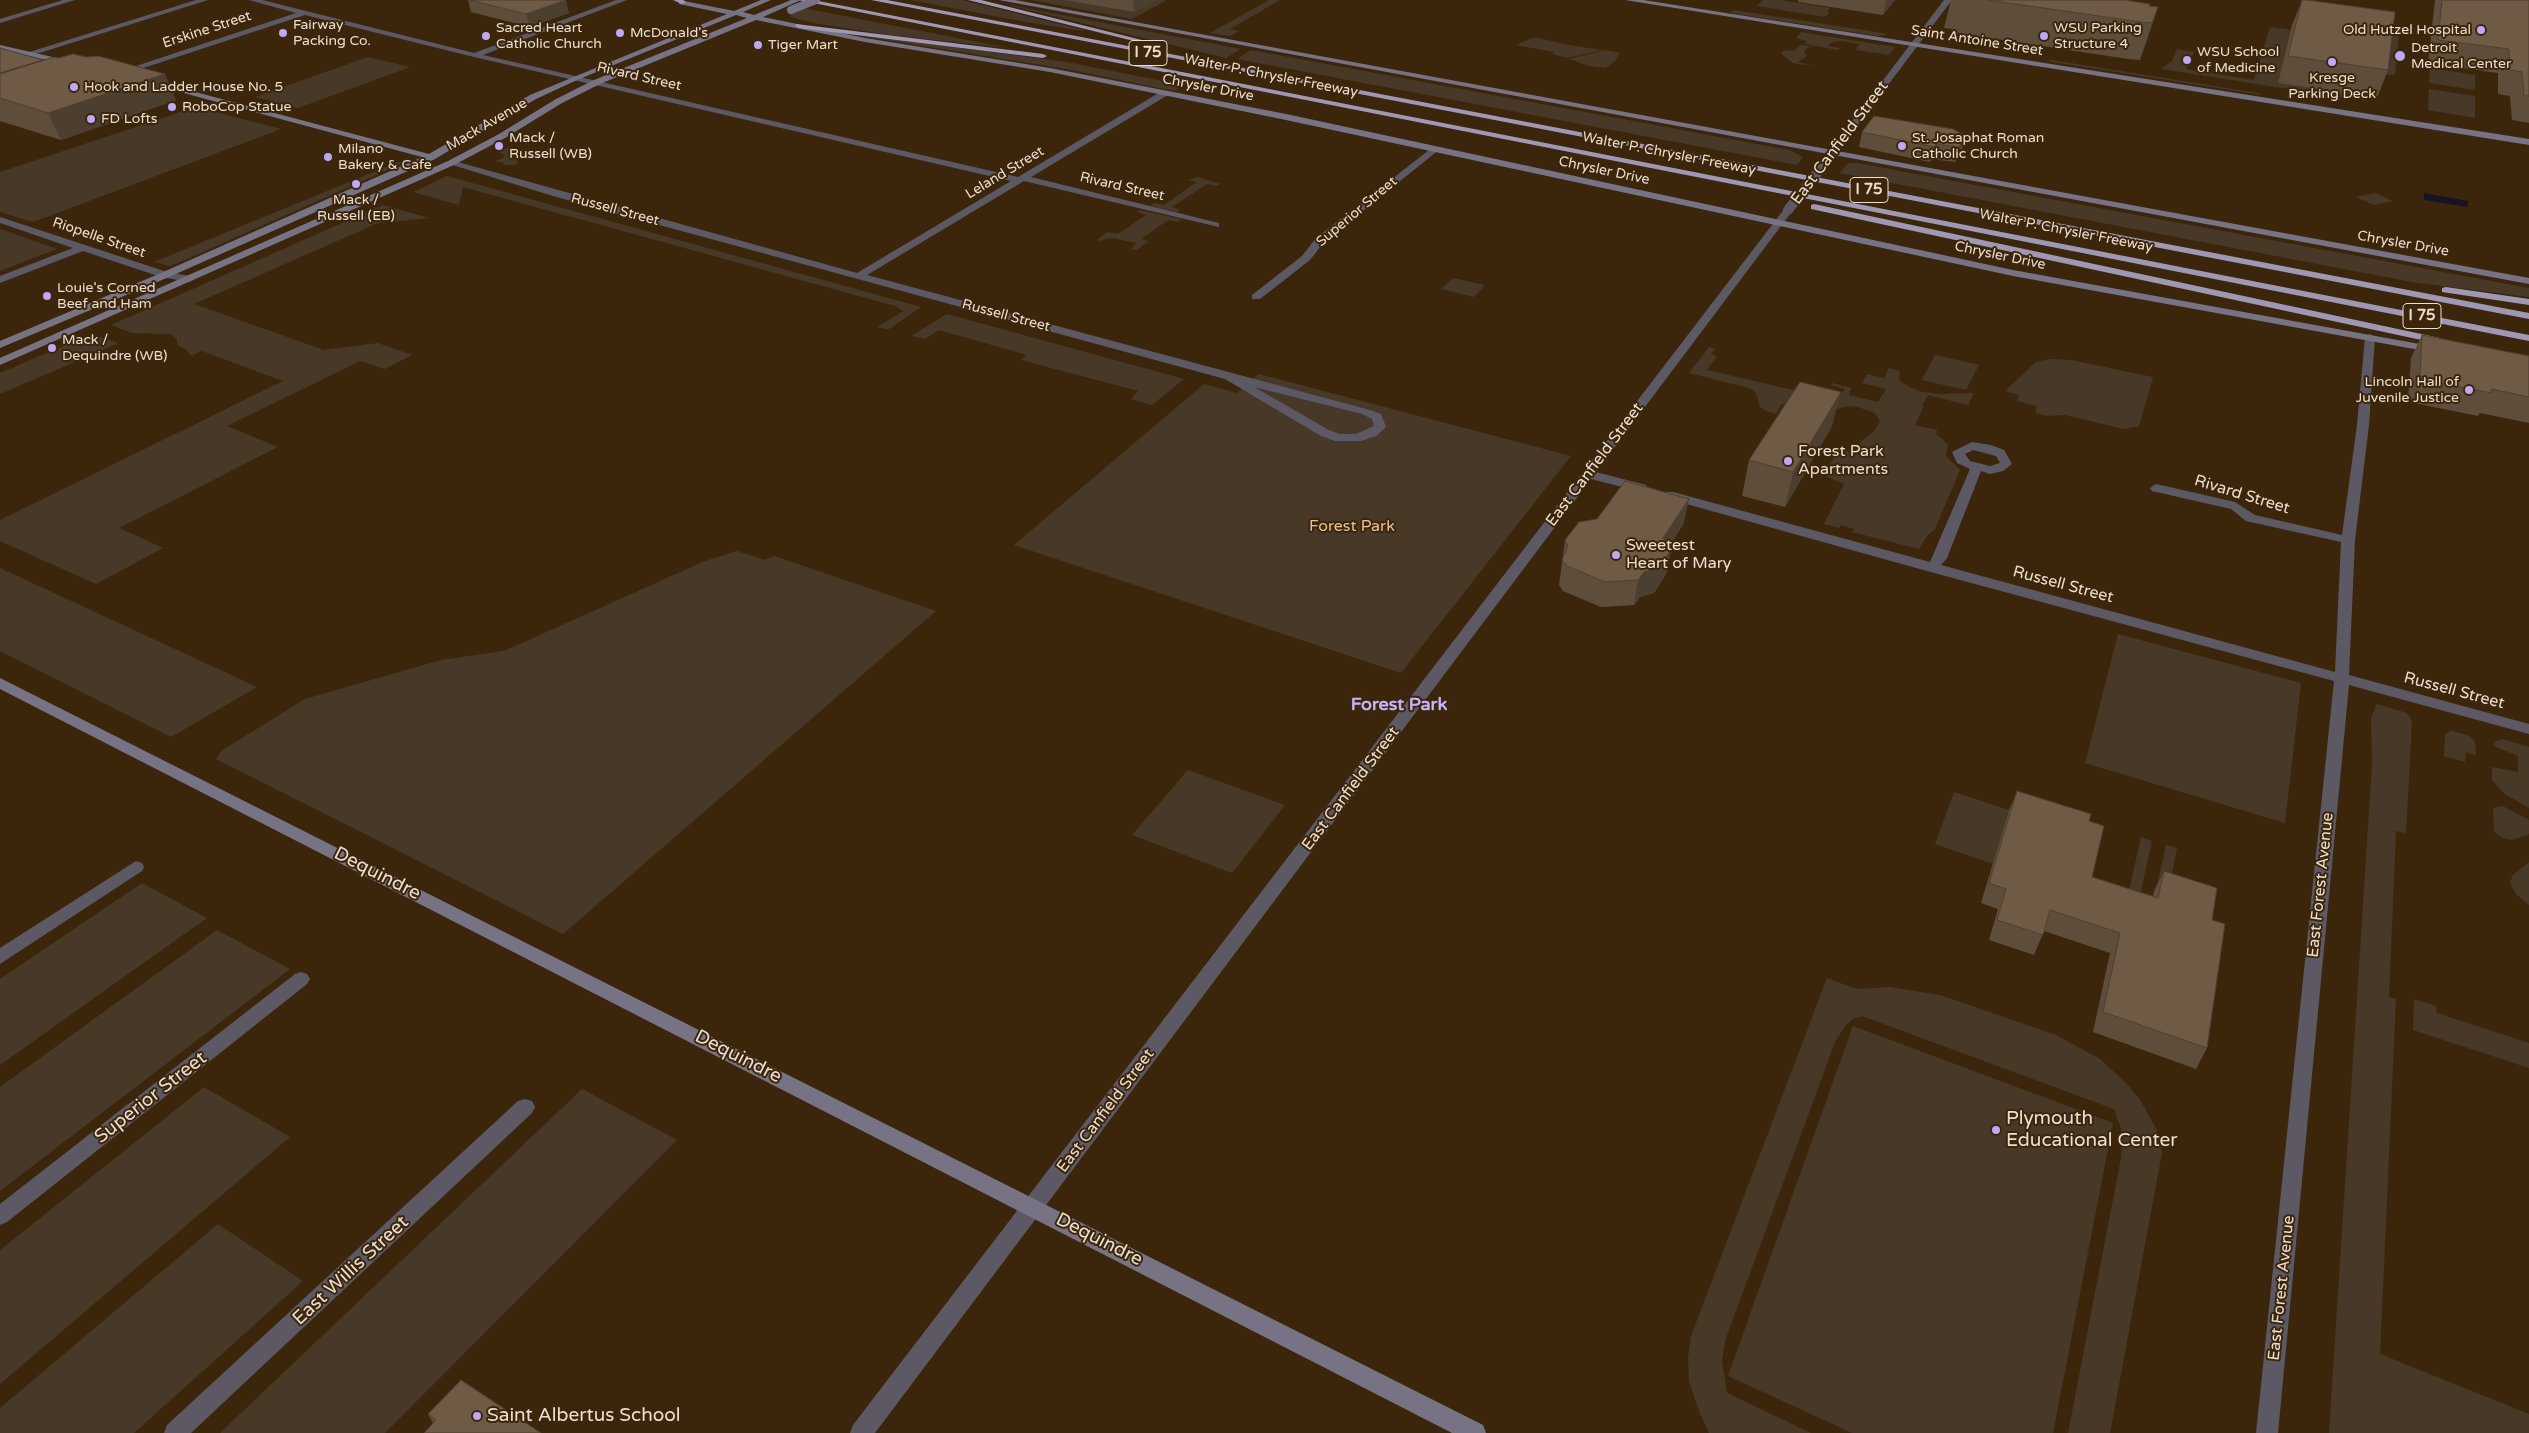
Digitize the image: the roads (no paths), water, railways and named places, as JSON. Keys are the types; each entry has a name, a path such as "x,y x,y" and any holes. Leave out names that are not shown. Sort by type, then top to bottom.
{"highway":[{"name":"Walter P. Chrysler Freeway","path":"802,0 2529,338"},
{"name":"Walter P. Chrysler Freeway","path":"876,0 2529,316"},
{"path":"972,0 1171,48 1376,91 1420,105"},
{"path":"799,26 1068,60 1141,66"},
{"path":"1580,152 1654,173 1908,229 2455,344"},
{"path":"2318,275 2404,283 2529,302"}],"street":[{"path":"0,21 71,0"},
{"path":"28,54 204,0"},
{"name":"Rivard Street","path":"253,0 474,55 1216,225"},
{"path":"474,55 623,0"},
{"name":"Mack Avenue","path":"0,345 165,275 430,157 537,95 574,78 767,0"},
{"name":"Mack Avenue","path":"0,362 450,163 596,82 797,0"},
{"path":"782,22 784,15 791,10 816,0"},
{"name":"Chrysler Drive","path":"1003,0 2529,281"},
{"name":"Saint Antoine Street","path":"1629,0 2529,142"},
{"name":"Saint Antoine Street","path":"1685,0 2240,87"},
{"name":"East Canfield Street","path":"861,1433 1948,0"},
{"name":"Chrysler Drive","path":"678,1 865,40 1050,70 1164,93 2050,280 2444,352"},
{"path":"710,7 747,1"},
{"path":"1638,2 1672,4 1711,10 1721,6"},
{"name":"Erskine Street","path":"113,73 305,12"},
{"path":"717,20 738,24"},
{"path":"0,47 80,66"},
{"path":"2037,65 2042,56"},
{"name":"Russell Street","path":"113,73 430,157 556,194 1229,377 1366,412 1377,417 1380,426 1372,433 1357,438 1339,438 1324,433 1229,377"},
{"path":"2250,98 2268,97 2269,91"},
{"name":"Leland Street","path":"859,276 1164,93"},
{"path":"537,95 552,96 559,101"},
{"path":"2290,105 2291,101 2301,100 2377,112 2417,114"},
{"path":"2364,116 2412,120 2480,131 2486,128 2486,125"},
{"path":"469,135 479,140 497,138"},
{"name":"Superior Street","path":"1256,297 1306,258 1320,240 1436,149"},
{"path":"389,174 406,171 415,172 418,175 414,179"},
{"name":"Riopelle Street","path":"0,220 165,275 190,279"},
{"path":"0,280 84,247"},
{"path":"0,358 45,335 45,332 34,330"},
{"name":"East Forest Avenue","path":"2268,1433 2342,678 2347,600 2348,540 2363,425 2370,337"},
{"path":"1932,568 1940,558 1976,468"},
{"name":"Russell Street","path":"1588,474 2529,729"},
{"name":"Rivard Street","path":"2156,488 2234,506 2251,518 2348,540"},
{"name":"Dequindre","path":"0,683 1475,1433"},
{"path":"0,957 136,867"},
{"name":"Superior Street","path":"0,1216 301,979"},
{"name":"East Willis Street","path":"175,1433 525,1107"}],"place":[{"name":"Old Hutzel Hospital","path":"2481,30"},
{"name":"Fairway Packing Co.","path":"283,33"},
{"name":"McDonald's","path":"620,33"},
{"name":"Sacred Heart Catholic Church","path":"486,36"},
{"name":"WSU Parking Structure 4","path":"2044,36"},
{"name":"Tiger Mart","path":"758,45"},
{"name":"Detroit Medical Center","path":"2400,56"},
{"name":"WSU School of Medicine","path":"2187,60"},
{"name":"Kresge Parking Deck","path":"2332,62"},
{"name":"Hook and Ladder House No. 5","path":"74,87"},
{"name":"RoboCop Statue","path":"172,107"},
{"name":"FD Lofts","path":"91,119"},
{"name":"Mack / Russell (WB)","path":"499,146"},
{"name":"St. Josaphat Roman Catholic Church","path":"1902,146"},
{"name":"Milano Bakery & Cafe","path":"328,157"},
{"name":"Mack / Russell (EB)","path":"356,184"},
{"name":"Louie's Corned Beef and Ham","path":"47,296"},
{"name":"Mack / Dequindre (WB)","path":"52,348"},
{"name":"Lincoln Hall of Juvenile Justice","path":"2469,390"},
{"name":"Forest Park Apartments","path":"1788,461"},
{"name":"Sweetest Heart of Mary","path":"1616,555"},
{"name":"Plymouth Educational Center","path":"1996,1130"},
{"name":"Saint Albertus School","path":"477,1416"}],"district":[{"name":"Forest Park","path":"1399,705"}]}
